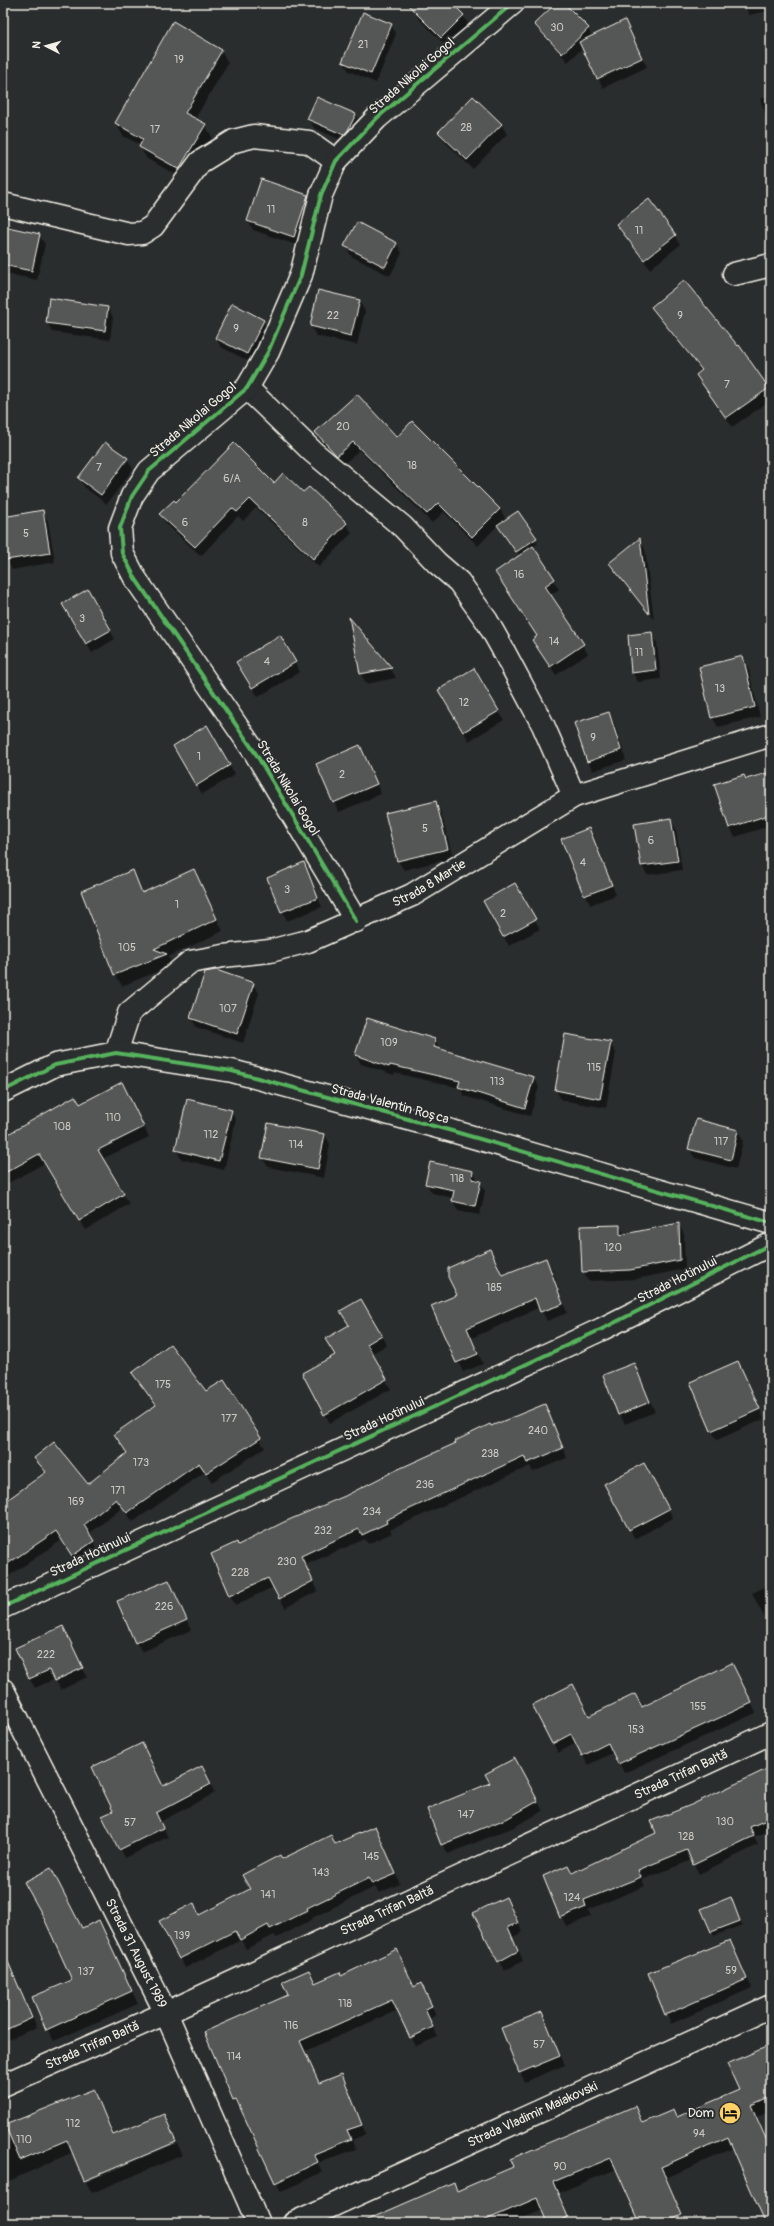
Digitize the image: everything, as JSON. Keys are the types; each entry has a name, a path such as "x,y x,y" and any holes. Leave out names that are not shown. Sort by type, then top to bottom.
{"street":[{"name":"Strada Nikolai Gogol","path":"356,921 256,754 135,578 122,553 120,528 132,496 149,471 247,388 268,352 301,275 321,195 336,161 377,118 513,3"},
{"path":"3,204 129,234 142,233 153,226 200,162 234,141 254,136 309,142 336,161"},
{"path":"734,274 771,265"},
{"name":"Strada Nikolai Gogol","path":"247,388 313,452 403,527 437,563 459,582 487,621 501,646 543,725 574,796"},
{"name":"Strada 8 Martie","path":"116,1053 129,1013 190,962 223,956 270,951 308,941 412,895 574,796 771,735"},
{"name":"Strada Valentin Roșca","path":"3,1092 55,1065 116,1053 232,1071 452,1131 771,1223"},
{"name":"Strada Hotinului","path":"3,1607 602,1329 771,1244"},
{"name":"Strada 31 August 1989","path":"3,1690 166,2013 258,2223"},
{"name":"Strada Trifan Baltă","path":"3,2086 166,2013 771,1733"},
{"name":"Strada Vladimir Maiakovski","path":"294,2223 771,2006"}],"building":[{"path":"406,3 452,3 464,15 441,38"},
{"path":"556,3 564,3 589,28 562,54 534,24"},
{"path":"363,12 392,24 371,74 342,62"},
{"path":"625,20 642,58 597,79 579,42"},
{"path":"173,21 222,50 185,113 206,124 179,169 139,147 143,139 115,123"},
{"path":"473,96 502,124 467,160 438,132"},
{"path":"317,97 356,114 344,135 307,119"},
{"path":"261,179 308,195 294,237 247,221"},
{"path":"649,199 676,235 644,260 616,224"},
{"path":"357,222 397,243 385,267 344,246"},
{"path":"3,226 40,234 32,271 3,265"},
{"path":"684,280 738,346 739,345 769,388 726,418 696,375 702,370 651,307"},
{"path":"318,290 360,300 351,336 310,326"},
{"path":"49,298 108,307 105,331 46,323"},
{"path":"232,303 264,320 247,354 215,338"},
{"path":"357,394 397,437 412,421 500,509 472,537 438,503 427,514 353,442 337,456 315,432"},
{"path":"105,442 128,458 101,495 78,478"},
{"path":"234,443 274,483 283,473 303,492 309,487 347,523 313,559 250,499 237,512 232,508 195,547 159,514 174,500 176,502"},
{"path":"43,510 50,553 6,560 3,542 3,517"},
{"path":"518,511 537,538 516,552 497,525"},
{"path":"640,538 649,614 609,563"},
{"path":"533,546 555,579 545,586 584,644 550,667 532,640 537,636 495,572"},
{"path":"88,589 111,630 86,644 62,604"},
{"path":"349,617 392,668 360,674"},
{"path":"652,632 656,670 631,673 628,635"},
{"path":"280,635 296,662 252,688 236,662"},
{"path":"743,656 755,707 711,718 699,667"},
{"path":"474,668 499,711 463,732 438,690"},
{"path":"609,712 621,750 587,762 574,723"},
{"path":"207,725 230,765 196,786 173,746"},
{"path":"360,745 377,784 333,803 316,764"},
{"path":"771,772 771,814 729,828 714,784 744,775 746,779"},
{"path":"436,801 448,849 397,861 385,813"},
{"path":"671,818 678,861 641,866 634,824"},
{"path":"589,828 612,885 584,896 561,839"},
{"path":"304,862 318,898 281,912 267,878"},
{"path":"194,869 217,919 154,949 167,954 114,975 81,891 133,870 142,893"},
{"path":"515,883 536,919 503,937 483,901"},
{"path":"216,970 254,983 237,1034 190,1018 205,972"},
{"path":"367,1018 435,1039 434,1047 534,1077 525,1108 458,1087 460,1081 390,1065 389,1067 355,1055"},
{"path":"565,1034 611,1042 600,1099 555,1090"},
{"path":"122,1082 144,1127 98,1150 124,1194 79,1221 39,1154 3,1174 3,1137 75,1096 80,1104"},
{"path":"187,1099 232,1110 219,1161 175,1150"},
{"path":"696,1119 738,1130 731,1160 688,1149"},
{"path":"268,1123 325,1134 318,1169 261,1158"},
{"path":"430,1162 473,1171 472,1179 481,1181 475,1206 452,1201 454,1190 425,1184"},
{"path":"679,1223 680,1260 630,1270 582,1272 580,1226 620,1225 620,1235"},
{"path":"490,1249 502,1275 546,1258 563,1304 540,1312 535,1298 467,1328 478,1354 456,1363 431,1306 457,1295 448,1277 448,1268"},
{"path":"361,1299 382,1335 367,1344 387,1379 324,1415 302,1373 335,1355 325,1339 349,1325 340,1311"},
{"path":"170,1344 206,1391 224,1380 261,1438 206,1473 199,1463 127,1513 116,1499 84,1525 94,1541 72,1556 56,1531 3,1567 3,1503 46,1472 34,1458 54,1442 88,1484 127,1453 114,1434 156,1405 132,1373"},
{"path":"738,1361 760,1409 711,1431 690,1382"},
{"path":"634,1363 650,1402 618,1415 603,1375"},
{"path":"545,1404 563,1448 527,1463 524,1456 386,1520 387,1523 362,1535 359,1529 301,1556 313,1581 279,1599 268,1578 229,1596 211,1554 237,1542 238,1545 284,1522 345,1496 392,1472 456,1443 455,1441 490,1424 491,1426"},
{"path":"644,1463 669,1509 629,1530 604,1484"},
{"path":"169,1580 187,1620 135,1643 117,1601"},
{"path":"63,1626 83,1668 54,1681 49,1670 29,1679 15,1648"},
{"path":"732,1663 752,1703 618,1764 608,1743 582,1756 571,1734 552,1744 532,1705 573,1684 589,1716 635,1694 642,1707"},
{"path":"142,1743 163,1786 202,1766 211,1784 156,1813 163,1828 119,1850 102,1816 113,1811 92,1767"},
{"path":"515,1758 538,1801 508,1818 441,1845 427,1809 490,1783 485,1774"},
{"path":"771,1767 771,1818 750,1827 754,1836 693,1865 687,1850 638,1870 641,1877 584,1900 586,1907 560,1918 543,1876 568,1865 572,1873 656,1833 651,1821 691,1805"},
{"path":"375,1826 396,1874 372,1884 369,1878 307,1908 308,1910 270,1929 268,1925 240,1940 235,1931 179,1959 159,1921 194,1903 199,1915 250,1889 242,1875 280,1855 282,1859 331,1835 335,1844"},
{"path":"51,1868 82,1928 99,1920 132,1991 46,2030 32,1997 72,1980 43,1916 24,1882"},
{"path":"506,1897 518,1923 508,1927 518,1951 498,1962 473,1913"},
{"path":"731,1897 740,1921 711,1932 701,1909"},
{"path":"730,1940 747,1979 665,2015 648,1973"},
{"path":"397,1949 414,1987 421,1983 432,2006 425,2009 433,2027 410,2038 392,2000 300,2041 319,2083 342,2074 362,2125 347,2130 351,2139 314,2154 318,2162 275,2183 236,2099 233,2100 204,2032 288,1995 282,1982 309,1970 315,1983 340,1972 341,1976"},
{"path":"3,1950 32,2018 3,2031"},
{"path":"542,2012 560,2056 519,2073 501,2028"},
{"path":"766,2047 771,2059 771,2096 751,2105 771,2150 771,2223 765,2223 728,2137 661,2167 682,2215 664,2223 640,2223 611,2158 553,2182 568,2217 553,2223 547,2223 537,2198 479,2223 360,2223 454,2182 457,2191 513,2167 510,2159 635,2106 642,2123 673,2110 676,2117 739,2090 727,2064"},
{"path":"94,2089 113,2135 164,2114 176,2142 84,2181 67,2140 20,2160 5,2125"}],"cycle path":[{"path":"356,921 256,754 135,578 122,553 120,528 132,496 149,471 247,388 268,352 301,275 321,195 336,161 377,118 513,3"},
{"path":"3,1091 55,1065 116,1053 232,1071 452,1131 771,1223"},
{"path":"3,1607 602,1329 771,1244"}],"place":[{"name":"Dom","path":"730,2113"}]}
